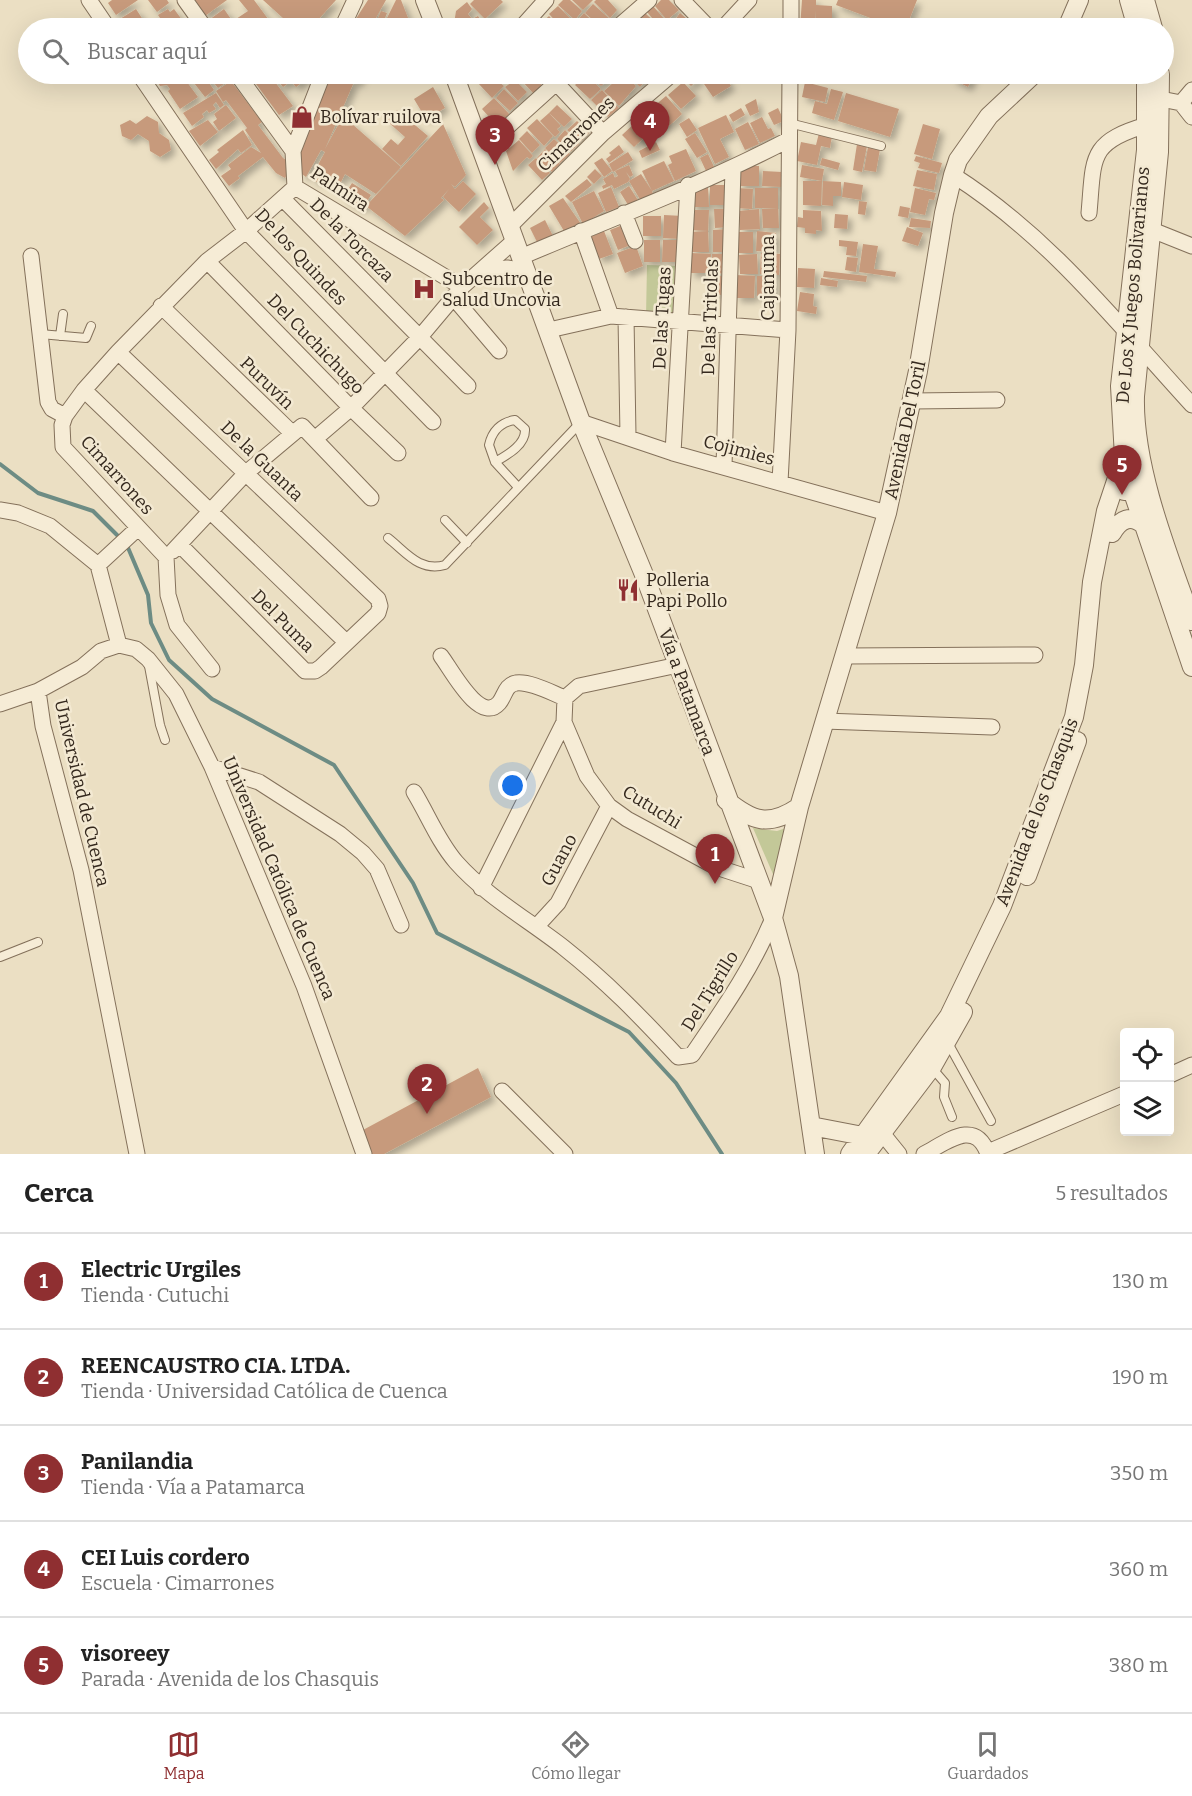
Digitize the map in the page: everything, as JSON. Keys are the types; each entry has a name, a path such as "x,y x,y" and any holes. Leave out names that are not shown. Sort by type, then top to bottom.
{"street":[{"path":"89,0 101,18"},
{"path":"185,0 198,18"},
{"path":"347,18 355,0"},
{"path":"425,0 432,18"},
{"path":"529,18 546,0"},
{"path":"628,18 649,0"},
{"path":"682,0 699,18"},
{"path":"732,18 749,0"},
{"path":"791,0 791,18"},
{"path":"1071,18 1079,0"},
{"path":"1129,0 1134,18"},
{"path":"1145,0 1150,18"},
{"name":"De los Quindes","path":"146,84 246,231 433,422"},
{"path":"244,84 293,151"},
{"name":"Palmira","path":"319,84 293,151 295,187 458,292 499,351"},
{"name":"Vía a Patamarca","path":"458,84 581,422 645,577 726,800 773,918 789,976 815,1154"},
{"path":"483,149 549,84"},
{"path":"563,84 603,133"},
{"name":"Cimarrones","path":"316,438 351,408 420,337 458,292 479,273 518,249 603,133 660,84"},
{"name":"Cajanuma","path":"780,482 788,330 790,84"},
{"name":"Avenida Del Toril","path":"773,918 799,807 887,513 912,401 944,213 953,174 958,160 989,116 1023,84"},
{"name":"De Los X Juegos Bolivarianos","path":"1136,434 1135,396 1141,349 1146,227 1146,84"},
{"name":"De Los X Juegos Bolivarianos","path":"1160,84 1161,99 1146,227 1120,386 1132,457 1192,621"},
{"path":"1182,103 1192,90"},
{"path":"1161,99 1182,103 1192,117"},
{"path":"1089,213 1094,164 1101,145 1118,133 1147,125"},
{"path":"479,273 493,268 518,249 581,231 688,185 733,169 788,140"},
{"name":"De las Tritolas","path":"724,466 733,169"},
{"path":"953,174 994,201 1053,253 1128,332 1192,405"},
{"name":"De las Tugas","path":"673,453 688,185"},
{"path":"31,256 48,402 52,409 65,416 84,390 160,306 207,261 246,231 295,187"},
{"name":"De la Torcaza","path":"283,199 468,386"},
{"path":"624,213 636,241"},
{"path":"1146,227 1192,246"},
{"path":"581,231 618,316 627,436"},
{"name":"Del Cuchichugo","path":"207,261 398,453"},
{"name":"Puruvín","path":"160,306 291,432 302,426 316,438"},
{"path":"549,330 618,316 681,323 788,330"},
{"name":"De la Guanta","path":"118,352 378,599"},
{"path":"84,390 345,642"},
{"path":"912,401 997,400"},
{"name":"Cimarrones","path":"65,416 62,425 63,447 133,532 166,557"},
{"name":"Cojimìes","path":"581,422 673,453 887,513"},
{"path":"212,669 177,625 168,595 166,557 180,545 246,473 291,432"},
{"name":"Avenida de los Chasquis","path":"865,1145 949,1017 1002,906 1074,717 1084,665 1092,582 1106,511 1132,457 1136,434"},
{"path":"316,438 371,498"},
{"name":"De Los X Juegos Bolivarianos","path":"1132,457 1128,478 1192,666"},
{"name":"Avenida de los Chasquis","path":"850,1154 882,1133 932,1067 948,1043 1012,912 1086,714 1101,585 1112,533 1128,478"},
{"path":"0,510 18,513 50,526 102,560 118,645"},
{"path":"1112,533 1121,521 1130,518 1144,525"},
{"path":"102,560 133,532"},
{"name":"Del Puma","path":"180,545 305,671 315,671 378,613 380,606 378,599"},
{"name":"Universidad Católica de Cuenca","path":"118,645 136,649 148,658 176,694 212,767 304,986 364,1154"},
{"name":"Universidad de Cuenca","path":"118,645 101,651 82,667 38,692 43,726 86,893 137,1154"},
{"path":"844,656 1035,655"},
{"path":"441,656 477,705 489,709 498,705 508,686 517,683 565,698 579,686 678,665"},
{"path":"0,705 38,692"},
{"name":"Cutuchi","path":"565,698 564,722 587,776 609,806 627,819 716,867 759,881"},
{"path":"824,721 992,727"},
{"path":"481,888 564,722"},
{"path":"212,767 259,782 363,853 377,869 401,925"},
{"path":"414,792 439,840 455,861 481,888 536,927"},
{"path":"726,800 755,819 772,820 799,807"},
{"name":"Guano","path":"536,927 558,903 609,806"},
{"name":"Del Tigrillo","path":"536,927 618,992 678,1057 692,1055 737,988 773,918"},
{"path":"1174,1073 1192,1065"},
{"path":"502,1091 566,1154"},
{"path":"924,1154 962,1134 972,1134 979,1138 988,1153 1120,1096"},
{"path":"811,1126 865,1145"},
{"path":"882,1133 899,1154"}],"lane":[{"path":"789,123 881,146"},
{"path":"60,336 63,314"},
{"path":"40,334 86,338 91,326"},
{"path":"495,462 512,452 524,438 525,429 516,420 502,425 490,440 489,446 495,462 517,486"},
{"path":"388,538 420,565 435,568 452,560 517,486 581,422"},
{"path":"445,520 467,543"},
{"path":"148,658 160,725 165,740"},
{"path":"0,957 38,942"},
{"path":"948,1043 991,1121"},
{"path":"932,1067 945,1083 944,1097 952,1117"}],"green space":[{"path":"647,265 679,266 678,317 646,316"},
{"path":"792,826 779,888 753,828 777,831"}],"building":[{"path":"112,0 138,0 116,15 108,3"},
{"path":"148,0 167,0 169,3 157,12"},
{"path":"193,0 227,0 205,16"},
{"path":"239,0 254,0 267,18 238,18 248,11"},
{"path":"263,0 336,0 320,18 283,18"},
{"path":"368,0 386,0 376,18 356,18"},
{"path":"396,0 401,0 408,18 387,18"},
{"path":"474,0 501,0 503,2 486,18 470,4"},
{"path":"563,0 570,0 582,11 577,18 573,18 558,5"},
{"path":"572,0 593,0 583,10"},
{"path":"608,0 617,10 610,18 594,2"},
{"path":"661,0 669,0 679,10 669,18 665,18 655,6"},
{"path":"802,0 816,0 816,5 832,6 832,18 815,18 815,10 815,18 801,18"},
{"path":"838,0 917,0 910,18 870,18 836,5"},
{"path":"467,2 472,9 468,14 471,18 455,18 456,11"},
{"path":"593,4 609,18 591,18 585,13"},
{"path":"558,6 570,18 553,18 549,14"},
{"path":"653,6 663,18 652,18 647,12"},
{"path":"136,9 142,18 122,18"},
{"path":"168,9 170,12 174,9 181,18 160,18 158,15"},
{"path":"224,9 230,18 212,18"},
{"path":"381,11 387,13 385,18 378,18"},
{"path":"584,13 589,18 580,18"},
{"path":"645,13 650,18 640,18"},
{"path":"680,13 686,18 676,18"},
{"path":"159,84 188,84 198,97 180,109 168,91 170,89 167,85 160,86"},
{"path":"195,84 210,84 214,90 205,97"},
{"path":"226,84 233,84 262,122 258,125 283,158 292,164 285,178 276,173 263,157 229,186 221,176 231,169 228,165 251,147 261,153 245,130 247,128 226,100 223,102 216,91"},
{"path":"256,84 276,84 293,106 279,115"},
{"path":"324,84 353,84 325,149 343,116 401,167 376,194 345,174 341,182 322,172 317,182 311,178 325,152 321,150 306,177 302,174 299,148"},
{"path":"479,84 504,86 492,98"},
{"path":"509,84 519,84 527,92 518,101 505,87"},
{"path":"525,84 543,86 534,94"},
{"path":"596,84 601,89 590,99 575,85"},
{"path":"612,84 634,84 636,86 619,106 604,91"},
{"path":"681,84 685,84 696,96 681,109 668,95"},
{"path":"704,84 730,84 731,86 713,97"},
{"path":"805,84 828,88 825,102 802,97"},
{"path":"433,87 445,108 426,119 414,99"},
{"path":"504,89 518,103 510,111 496,98"},
{"path":"831,89 843,92 834,120 812,113 815,101 827,104"},
{"path":"602,90 619,108 608,117 591,100"},
{"path":"216,93 224,105 220,108 216,102 213,105 216,109 209,113 207,110 202,114 204,117 192,126 183,113"},
{"path":"846,93 899,109 890,137 838,121"},
{"path":"666,96 682,114 669,126 653,107"},
{"path":"494,98 511,116 498,127 482,109"},
{"path":"756,99 759,112 750,116 745,105"},
{"path":"226,105 236,118 219,131 213,122 217,119 214,114"},
{"path":"557,105 572,119 564,127 549,113"},
{"path":"741,108 745,115 733,122 729,115"},
{"path":"778,108 784,121 774,125 768,113"},
{"path":"653,109 668,125 665,128 659,122 648,132 638,122"},
{"path":"397,110 428,136 401,166 382,149 391,139 398,145 405,137 387,121"},
{"path":"549,113 561,126 557,129 560,132 555,137 540,121"},
{"path":"726,115 734,132 720,139 729,157 715,164 698,128"},
{"path":"147,116 158,122 159,133 169,140 171,150 160,157 150,151 149,141 138,134 131,140 122,136 120,125 130,120 136,124"},
{"path":"762,117 768,129 771,128 775,136 760,143 750,123"},
{"path":"689,118 697,130 687,137 679,124"},
{"path":"537,119 553,136 544,146 527,128"},
{"path":"208,120 218,132 200,146 189,131"},
{"path":"577,121 589,133 580,142 567,130"},
{"path":"636,122 648,134 634,147 622,135"},
{"path":"748,122 759,144 745,150 735,129"},
{"path":"443,124 466,175 455,187 451,184 455,189 463,181 476,194 459,212 443,197 449,189 441,198 444,200 405,236 366,206"},
{"path":"923,124 940,129 932,159 914,154"},
{"path":"243,130 252,145 241,153 238,149 216,169 209,160 219,152 217,150"},
{"path":"565,130 579,144 570,152 557,139"},
{"path":"527,131 540,145 532,153 519,139"},
{"path":"695,133 707,152 697,158 685,139"},
{"path":"819,133 832,136 830,148 821,146 817,165 797,161 801,142 816,145"},
{"path":"554,139 570,154 560,163 545,148"},
{"path":"519,140 533,156 530,159 527,157 513,171 506,151"},
{"path":"656,142 660,150 642,158 639,151"},
{"path":"857,144 867,146 862,172 853,170"},
{"path":"619,145 624,152 609,163 606,159 611,155 609,153"},
{"path":"868,147 880,149 876,172 864,170"},
{"path":"545,149 560,164 552,172 537,158"},
{"path":"686,149 696,171 675,181 668,165 672,163 669,156"},
{"path":"628,152 633,160 613,172 609,164"},
{"path":"708,154 715,169 707,173 700,158"},
{"path":"916,156 942,163 939,173 918,168 920,163 914,161"},
{"path":"536,158 550,173 542,180 528,165"},
{"path":"602,158 612,171 604,177 594,163"},
{"path":"822,158 840,163 838,170 820,165"},
{"path":"664,161 674,181 652,191 642,171"},
{"path":"629,165 633,175 630,177 626,172 630,179 618,187 614,178 618,176 615,171"},
{"path":"802,165 824,169 822,181 800,177"},
{"path":"739,166 759,166 759,186 739,186"},
{"path":"595,169 602,176 594,184 587,177"},
{"path":"917,170 937,174 934,190 913,186"},
{"path":"763,171 782,172 781,187 762,186"},
{"path":"613,173 618,187 614,189 612,185 603,189 602,186 606,184 603,179"},
{"path":"641,174 653,194 641,201 629,181"},
{"path":"587,179 592,185 571,202 565,196"},
{"path":"803,181 822,181 821,206 803,205"},
{"path":"823,181 841,182 841,196 833,196 833,206 822,205"},
{"path":"844,182 863,185 861,200 842,197"},
{"path":"352,183 371,195 362,209 343,197"},
{"path":"710,185 730,185 730,205 710,205"},
{"path":"629,186 639,202 630,208 620,192"},
{"path":"611,187 619,207 606,212 598,193"},
{"path":"691,188 708,188 709,207 691,207"},
{"path":"737,188 753,189 752,209 736,208"},
{"path":"755,188 778,188 778,208 755,208"},
{"path":"915,188 936,193 934,200 929,199 925,215 910,212"},
{"path":"594,191 604,211 583,224 572,202"},
{"path":"563,198 583,227 567,236 549,206"},
{"path":"859,201 867,202 865,215 858,214"},
{"path":"484,202 489,208 480,217 493,230 477,245 459,227"},
{"path":"900,206 910,208 908,218 898,216"},
{"path":"778,208 779,228 763,228 762,209"},
{"path":"714,209 729,209 730,227 715,228"},
{"path":"759,209 760,229 740,230 739,211"},
{"path":"692,210 709,210 708,231 691,230"},
{"path":"803,210 821,211 822,231 816,230 816,234 805,233 805,228 797,227 798,217 803,218"},
{"path":"835,214 848,215 847,229 834,228"},
{"path":"664,215 683,216 683,239 663,238"},
{"path":"643,216 661,216 661,236 643,236"},
{"path":"911,218 931,221 930,228 909,227"},
{"path":"545,220 554,238 539,246 530,228"},
{"path":"625,224 633,244 618,250 610,230"},
{"path":"907,227 923,233 918,246 902,241"},
{"path":"729,229 729,252 713,252 713,230"},
{"path":"604,231 613,254 599,259 590,237"},
{"path":"708,231 709,252 691,252 691,232"},
{"path":"757,231 776,233 775,252 756,251"},
{"path":"738,232 753,232 753,253 738,253"},
{"path":"644,240 660,240 660,262 644,262"},
{"path":"663,240 681,240 681,262 662,262"},
{"path":"839,240 858,242 856,256 846,255 847,247 839,246"},
{"path":"863,244 878,246 874,269 896,272 895,277 859,272"},
{"path":"636,246 643,266 625,273 617,253"},
{"path":"691,253 711,254 710,273 690,273"},
{"path":"761,253 780,254 779,275 760,274"},
{"path":"712,254 729,254 730,273 713,274"},
{"path":"757,254 758,274 740,274 739,255"},
{"path":"847,257 858,258 856,272 845,270"},
{"path":"798,268 815,269 814,288 797,287"},
{"path":"824,271 867,276 866,282 823,277"},
{"path":"736,275 755,276 754,298 736,298"},
{"path":"715,276 729,276 729,295 715,295"},
{"path":"757,276 775,276 774,296 757,296"},
{"path":"821,278 838,281 837,287 820,285"},
{"path":"800,292 814,294 813,306 817,307 816,314 797,311"},
{"path":"478,1068 491,1097 384,1154 372,1154 363,1130"}],"waterway":[{"path":"0,464 38,493 93,511 120,538"},
{"path":"126,543 148,595 151,623 169,660 212,699 334,765 413,883 437,933 629,1032 676,1083 722,1154"}],"place":[{"name":"Bolívar ruilova","path":"302,117"},
{"name":"CEI Luis cordero","path":"650,151"},
{"name":"Panilandia","path":"495,165"},
{"name":"Subcentro de Salud Uncovia","path":"424,289"},
{"name":"visoreey","path":"1122,495"},
{"name":"Polleria Papi Pollo","path":"628,590"},
{"name":"Electric Urgiles","path":"715,884"},
{"name":"REENCAUSTRO CIA. LTDA.","path":"427,1114"}]}
